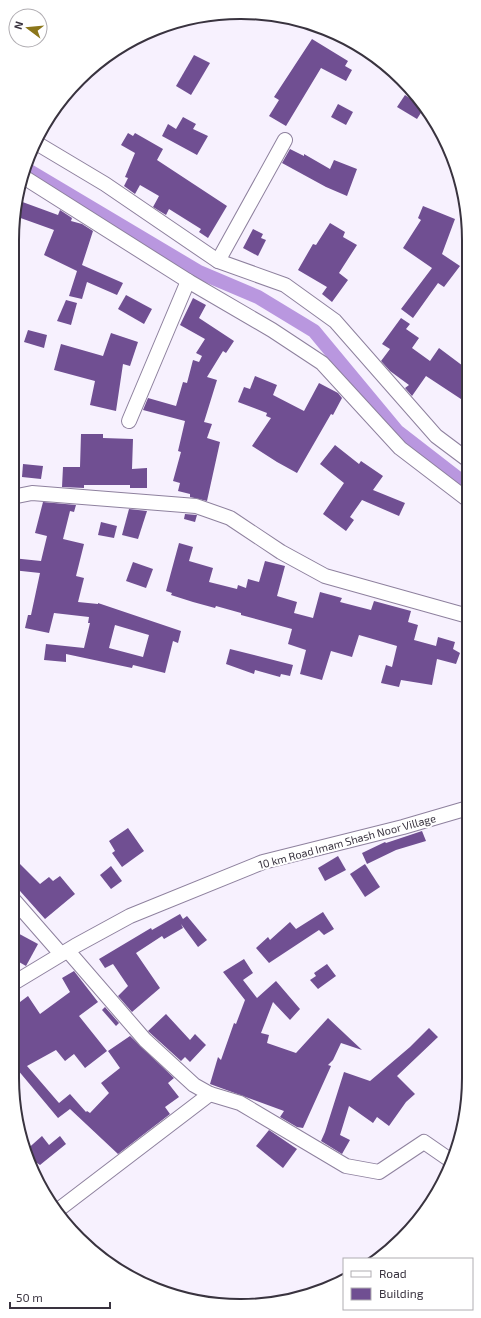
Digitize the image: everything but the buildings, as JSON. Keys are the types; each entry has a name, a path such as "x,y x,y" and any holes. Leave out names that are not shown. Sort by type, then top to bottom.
{"street":[{"path":"218,261 285,140"},
{"path":"41,146 105,184 218,261 285,285 335,321 436,436 462,456"},
{"path":"28,180 188,281 272,330 322,363 400,448 462,495"},
{"path":"129,421 188,281"},
{"path":"19,496 32,493 196,506 230,518 281,552 325,576 462,614"},
{"name":"10 km Road Imam Shash Noor Village","path":"19,980 75,946 130,916 264,862 403,827 462,810"},
{"path":"19,905 65,952 145,1040 194,1085 210,1094 240,1102 346,1166 379,1172 424,1142 447,1158"},
{"path":"61,1207 210,1094"}],"waterway":[{"path":"30,172 199,272 258,297 314,331 397,431 462,481"}]}
